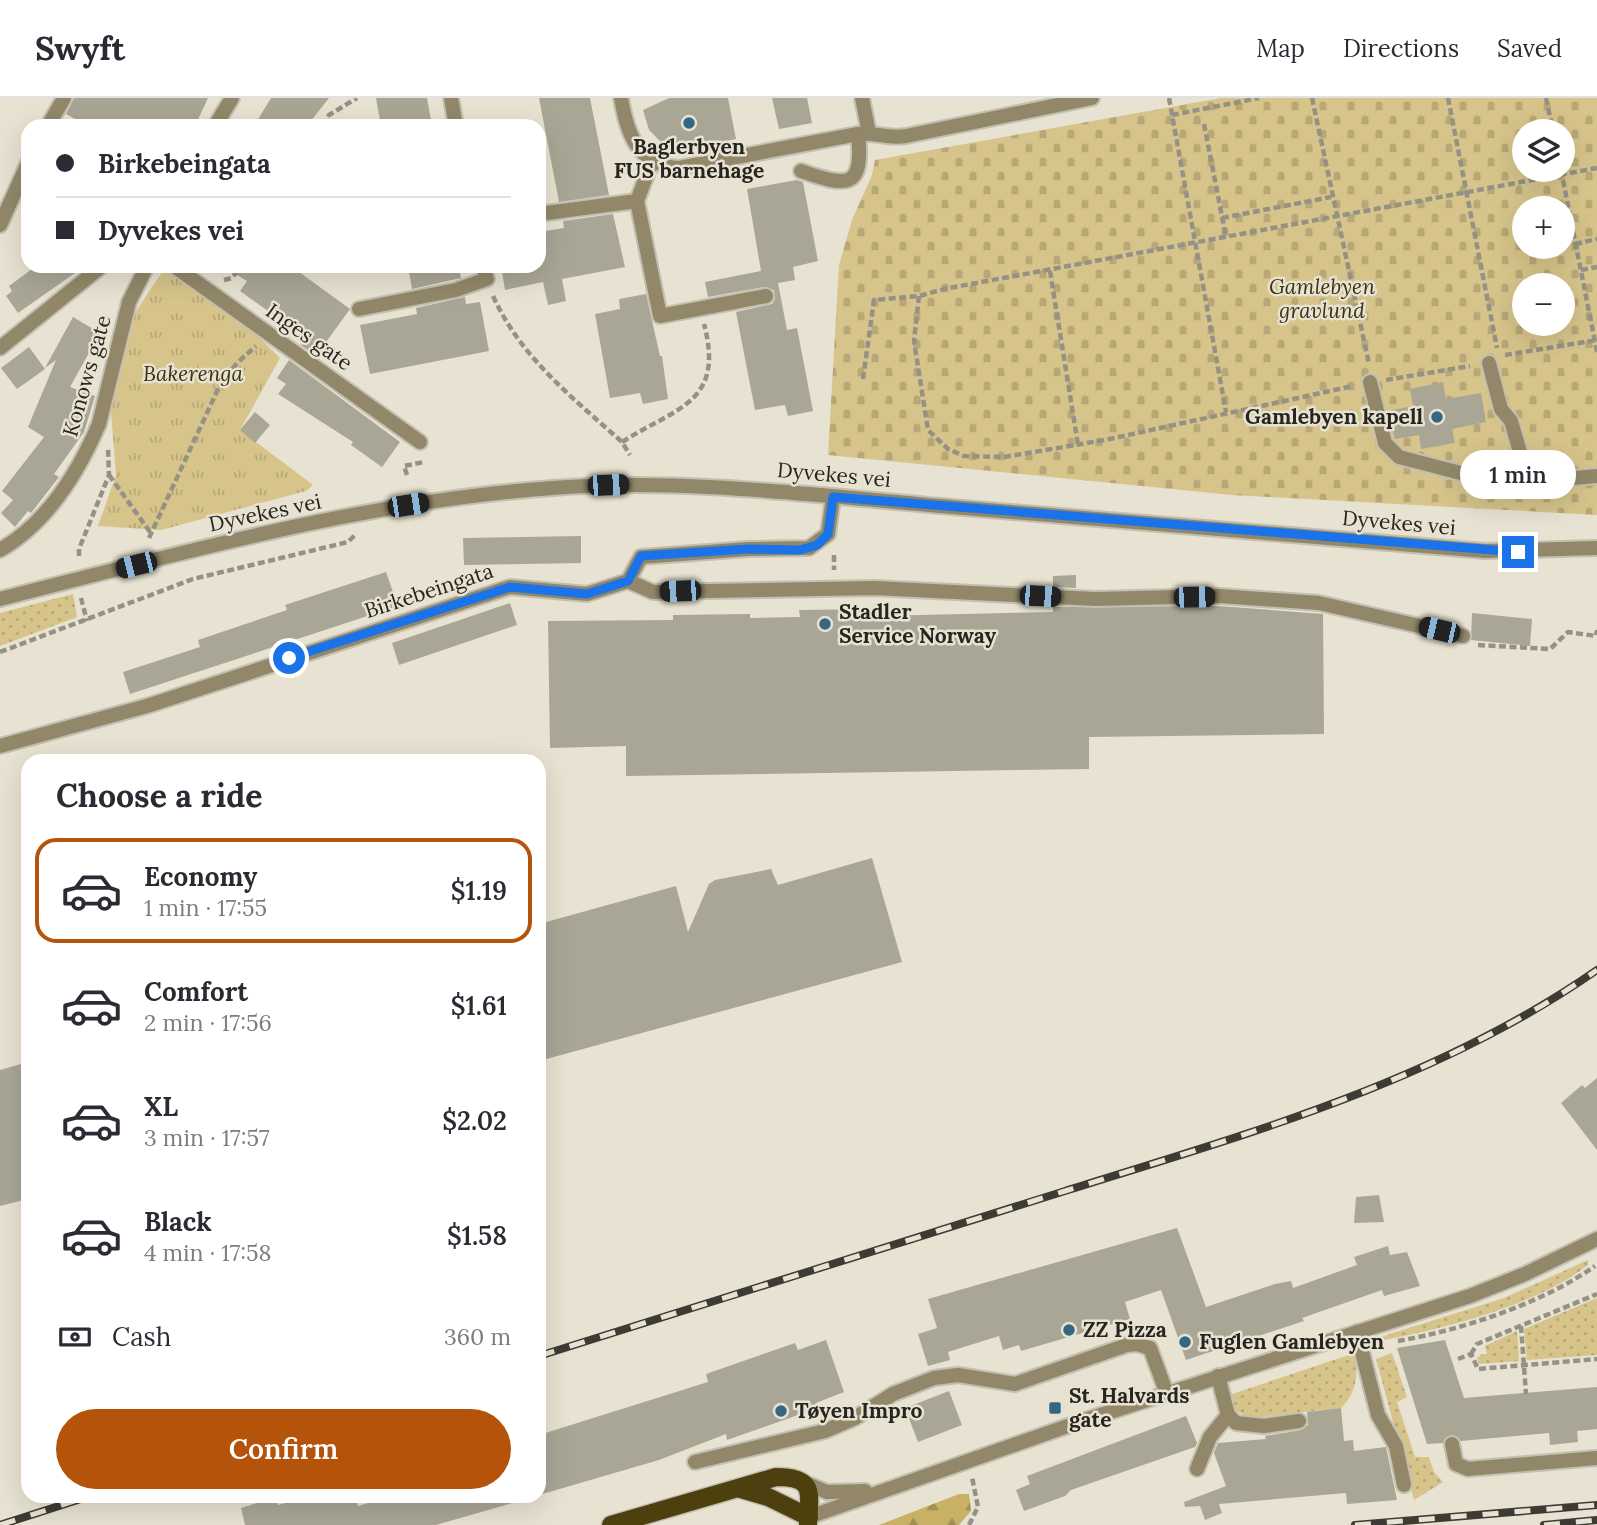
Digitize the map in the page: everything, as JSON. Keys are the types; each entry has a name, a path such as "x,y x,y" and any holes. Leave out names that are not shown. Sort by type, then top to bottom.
{"main road":[{"path":"611,1525 776,1477 792,1477 805,1483 812,1495 808,1521 768,1497 741,1489"}],"street":[{"path":"52,119 64,98"},
{"path":"219,119 232,98"},
{"path":"451,98 455,119"},
{"path":"621,98 631,138 652,161 669,167 688,167 864,133 885,139 906,136 1092,98"},
{"path":"801,171 830,181 845,181 858,172 864,133 862,98"},
{"path":"652,161 638,201 660,316 766,296"},
{"path":"0,225 21,178"},
{"path":"546,213 638,201"},
{"path":"0,348 93,273"},
{"name":"Konows gate","path":"0,550 40,518 80,467 99,424 129,302 144,273"},
{"name":"Inges gate","path":"184,273 420,442"},
{"path":"359,309 456,290 485,273"},
{"path":"1489,363 1500,409 1511,421 1530,483"},
{"path":"1370,375 1385,443 1399,457 1476,477 1530,483 1597,476"},
{"name":"Dyvekes vei","path":"77,587 239,539 382,510 499,492 623,485 670,484 1485,551 1597,548"},
{"path":"833,497 828,534 817,545 800,550 748,549 641,556 628,581 653,592 875,588 1095,599 1219,596 1319,603 1463,635"},
{"name":"Birkebeingata","path":"0,746 147,706 510,587 587,594 628,581"},
{"path":"0,599 77,587"},
{"path":"808,1521 891,1487 1218,1376 1497,1286 1597,1240"},
{"path":"1357,1332 1378,1415 1396,1446 1404,1485"},
{"path":"695,1462 825,1431 855,1418 893,1394 934,1378 958,1375 1015,1384 1127,1345 1137,1344 1150,1348 1167,1394"},
{"path":"1218,1376 1228,1415 1236,1423 1254,1427 1299,1420"},
{"path":"1197,1469 1210,1437 1228,1415"},
{"path":"1452,1444 1456,1464 1468,1469 1597,1458"},
{"path":"805,1483 840,1493 891,1487"}],"path":[{"path":"327,119 357,98"},
{"path":"919,296 914,341 928,430 948,449 978,457 1004,457 1078,445 1226,412 1169,98"},
{"path":"1172,115 1259,98"},
{"path":"1312,98 1370,375"},
{"path":"1448,98 1499,356 1596,340"},
{"path":"1546,98 1550,119"},
{"path":"1204,124 1226,237"},
{"path":"1575,170 1597,168"},
{"path":"863,379 874,300 919,296 1195,242 1467,194 1518,182"},
{"path":"1222,218 1332,197"},
{"path":"1597,239 1575,244 1597,351"},
{"path":"1581,270 1597,267"},
{"path":"1050,271 1078,445"},
{"path":"485,273 503,315 532,358 622,442 630,456"},
{"path":"109,475 150,535 219,387 237,363 270,335"},
{"path":"622,442 681,408 696,396 709,373 708,340"},
{"path":"79,556 79,549 109,475 110,455"},
{"path":"407,475 404,466 417,463"},
{"path":"0,652 193,579 348,542 382,510"},
{"path":"834,555 835,578"},
{"path":"77,587 87,621"},
{"path":"1463,635 1466,643 1532,650 1550,649 1567,632 1596,636 1597,630"},
{"path":"1458,1359 1471,1354 1477,1344 1597,1294"},
{"path":"1521,1326 1525,1394"},
{"path":"1471,1354 1478,1369 1597,1359"},
{"path":"969,1525 978,1507 972,1476"}],"green space":[{"name":"Gamlebyen gravlund","path":"1221,98 1597,98 1597,515 1232,495 828,455 839,265 852,220 872,175 875,160"},
{"name":"Bakerenga","path":"161,273 170,273 259,337 280,358 240,430 313,485 306,491 161,530 98,526 116,475 111,412 136,311"},
{"path":"73,594 77,617 0,646 0,613"},
{"path":"1588,1260 1588,1265 1566,1280 1515,1304 1458,1323 1375,1342 1374,1339 1504,1298"},
{"path":"1597,1298 1597,1355 1527,1360 1524,1329"},
{"path":"1517,1331 1519,1361 1479,1364 1477,1358 1487,1354 1485,1346"},
{"path":"1355,1353 1355,1383 1341,1408 1250,1418 1236,1411 1229,1395"},
{"path":"1392,1353 1407,1397 1397,1402 1415,1457 1429,1457 1434,1472 1443,1482 1414,1500 1376,1359"},
{"path":"959,1494 969,1494 971,1511 959,1525 879,1525"}],"building":[{"path":"74,98 208,98 198,119 75,119 66,114"},
{"path":"271,98 329,98 312,119 258,119"},
{"path":"376,98 427,98 431,119 380,119"},
{"path":"539,98 590,98 609,195 559,202 546,134 546,119 543,119"},
{"name":"Baglerbyen FUS barnehage","path":"669,98 728,98 736,139 682,150 663,144 649,130 643,110"},
{"path":"772,98 807,98 812,123 779,129"},
{"path":"797,180 803,182 818,261 793,267 795,280 778,283 787,330 797,328 813,411 788,416 785,405 755,410 736,312 772,304 775,299 774,290 764,287 708,297 705,282 761,271 747,189"},
{"path":"613,214 625,267 562,279 566,301 548,305 543,282 505,290 502,273 546,273 546,231 564,228 563,221"},
{"path":"27,273 75,273 18,313 6,296 12,291 9,286"},
{"path":"234,273 301,273 350,309 316,356 301,345 306,338 240,291 247,281"},
{"path":"409,273 460,273 461,278 412,289"},
{"path":"646,294 662,356 668,399 643,404 640,393 610,398 595,314 620,309 619,299"},
{"path":"465,297 466,304 480,302 489,351 370,374 360,325 417,314 416,308"},
{"path":"73,317 100,333 70,387 95,396 84,432 54,474 59,477 31,513 28,511 15,527 1,513 13,500 2,491 44,437 28,427 56,360 45,368"},
{"path":"29,347 45,369 17,389 1,368"},
{"path":"289,360 400,442 382,467 351,445 353,442 278,394 286,384 277,378"},
{"name":"Gamlebyen kapell","path":"1443,382 1446,399 1481,393 1486,422 1452,429 1455,443 1421,449 1419,435 1395,439 1387,411 1413,406 1410,389"},
{"path":"255,412 270,425 255,443 240,430"},
{"path":"581,536 581,563 464,565 463,538"},
{"path":"386,572 398,606 130,694 123,672 200,647 198,640 287,610 285,605"},
{"path":"1076,575 1076,588 1053,587 1053,576"},
{"path":"510,603 517,625 399,665 392,643"},
{"path":"1219,606 1323,614 1324,734 1089,737 1089,769 626,776 626,746 550,748 548,621 673,620 673,615 750,614 750,618 800,617 799,610 877,609 877,616 1053,612 1053,607"},
{"path":"1472,613 1532,619 1530,646 1471,640"},
{"path":"872,858 902,962 546,1059 546,922 676,886 688,932 709,884 715,880 771,869 778,885"},
{"path":"21,1064 21,1201 0,1206 0,1070"},
{"path":"1597,1078 1597,1150 1561,1103 1582,1085 1585,1088"},
{"path":"1379,1195 1384,1222 1354,1223 1356,1197"},
{"path":"1177,1228 1206,1307 1275,1284 1291,1281 1293,1288 1357,1265 1354,1257 1388,1246 1390,1255 1407,1252 1420,1286 1384,1296 1382,1290 1302,1318 1304,1321 1186,1360 1161,1290 1125,1302 1130,1319 1021,1351 1019,1345 1003,1350 999,1336 948,1352 950,1360 928,1366 918,1334 937,1328 928,1299"},
{"path":"826,1340 844,1392 816,1403 818,1408 727,1440 726,1434 659,1460 546,1493 546,1433 708,1382 706,1374 795,1343 798,1350"},
{"path":"1445,1340 1464,1398 1597,1387 1597,1429 1577,1431 1578,1442 1550,1445 1549,1433 1461,1441 1451,1435 1443,1443 1427,1444 1397,1348"},
{"path":"949,1391 962,1425 918,1442 905,1408"},
{"path":"1341,1408 1344,1441 1353,1440 1354,1451 1386,1447 1397,1500 1347,1504 1346,1493 1219,1504 1222,1513 1205,1520 1200,1506 1185,1507 1184,1502 1226,1486 1214,1453 1218,1443 1266,1439 1265,1436 1301,1430 1308,1425 1307,1412"},
{"path":"1186,1416 1197,1443 1195,1447 1071,1490 1065,1496 1024,1511 1016,1490 1030,1484 1027,1476"},
{"path":"257,1503 513,1503 436,1525 245,1525 241,1508"}],"railway":[{"path":"546,1354 1204,1148 1340,1101 1472,1044 1536,1009 1597,970"},
{"path":"0,1525 68,1503"},
{"path":"1355,1525 1597,1505"},
{"path":"1544,1525 1597,1520"}],"place":[{"name":"Baglerbyen FUS barnehage","path":"689,123"},
{"name":"Gamlebyen kapell","path":"1437,417"},
{"name":"Stadler Service Norway","path":"825,624"},
{"name":"ZZ Pizza","path":"1069,1330"},
{"name":"Fuglen Gamlebyen","path":"1185,1342"},
{"name":"St. Halvards gate","path":"1055,1408"},
{"name":"Tøyen Impro","path":"781,1411"}],"route":[{"path":"289,658 510,587 587,594 628,581 641,556 679,552 808,548 817,545 828,534 833,497 1518,552"}]}
